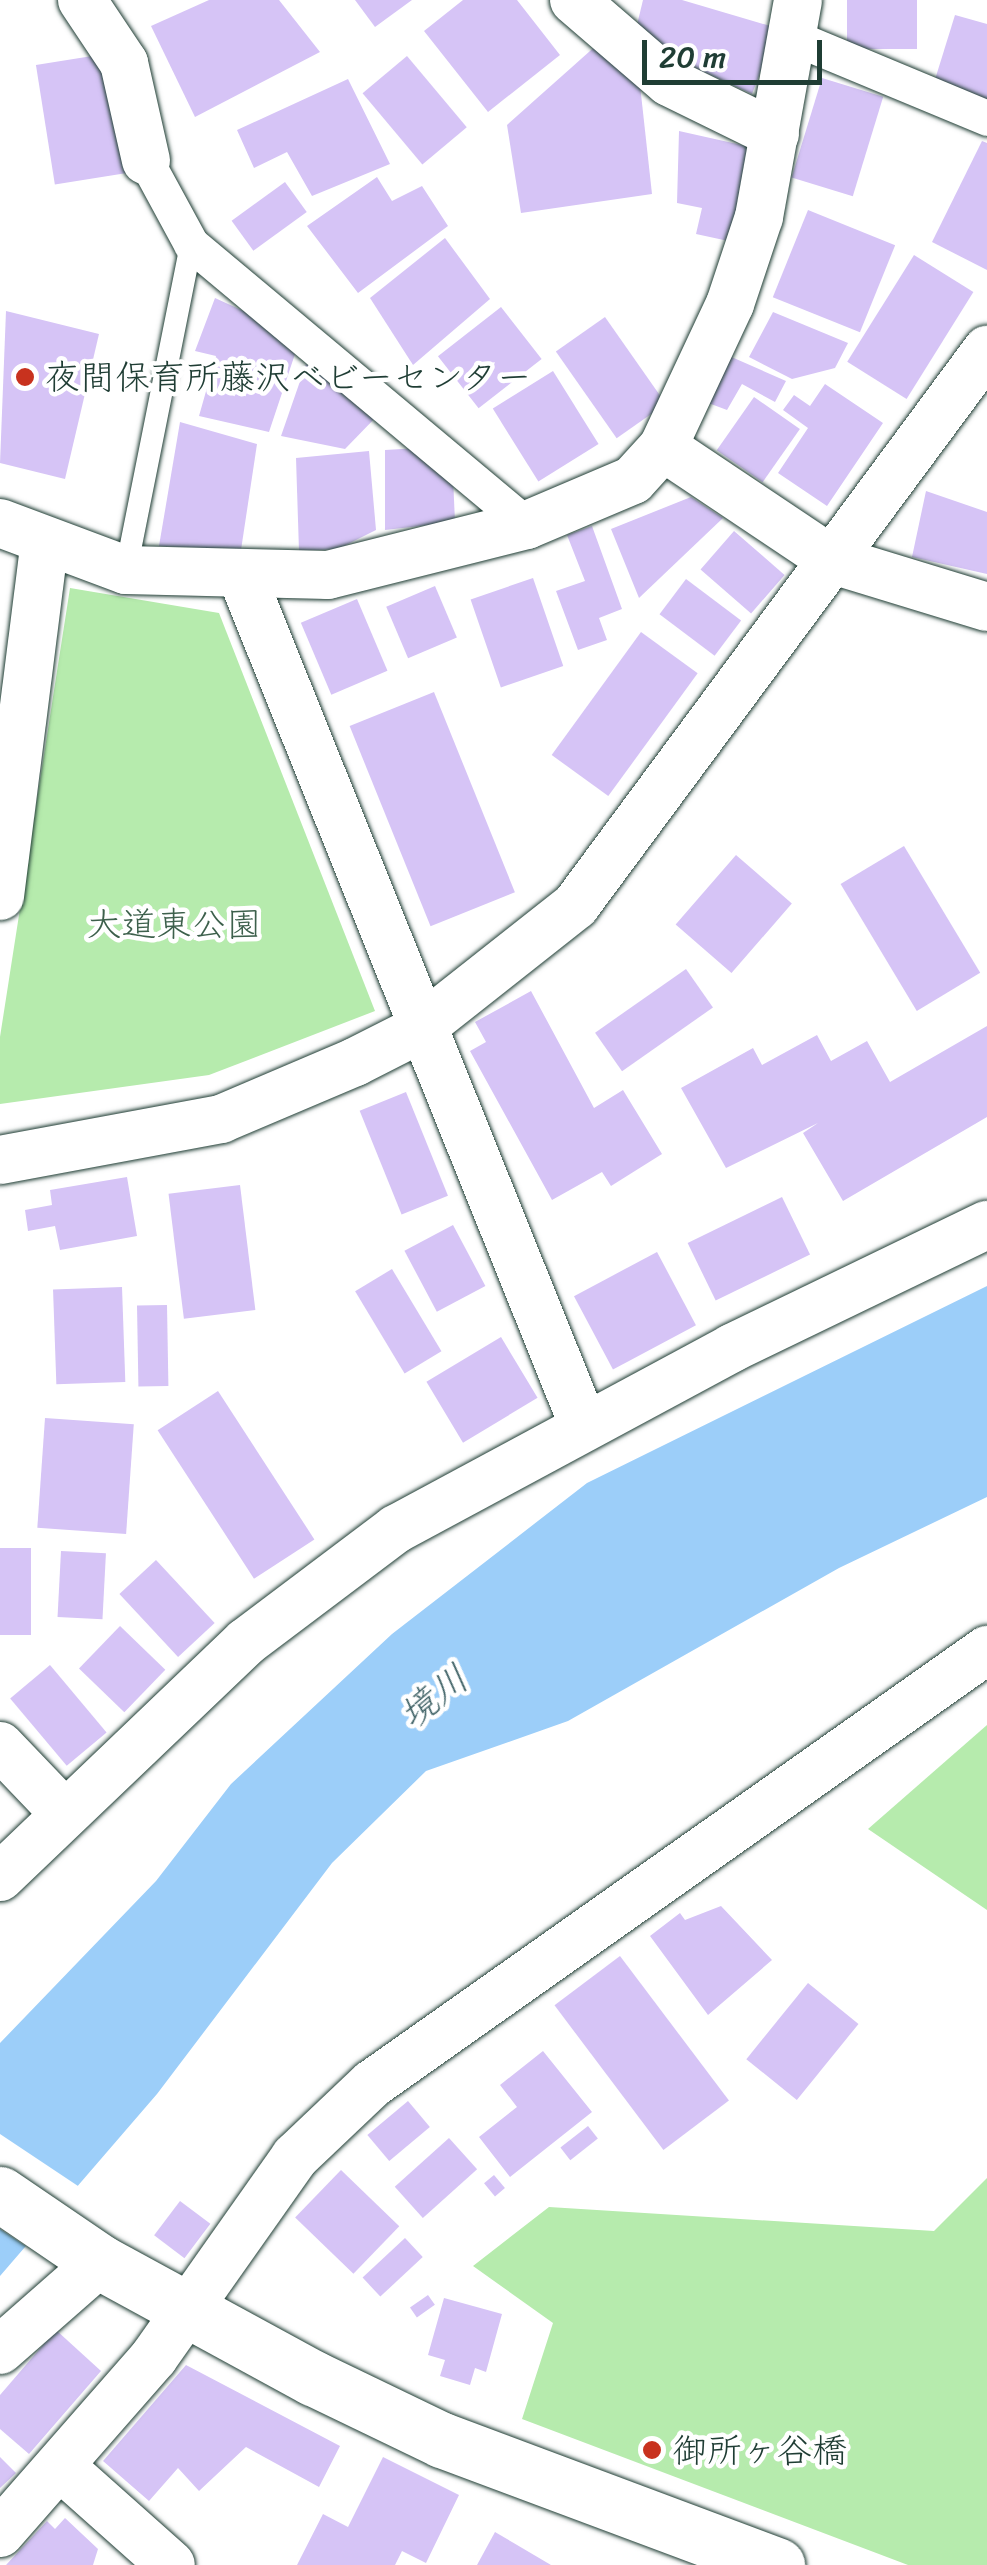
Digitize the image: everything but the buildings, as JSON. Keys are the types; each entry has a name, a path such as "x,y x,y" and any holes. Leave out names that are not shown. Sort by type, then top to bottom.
{"street":[{"path":"82,0 124,63 146,161 191,244 527,525"},
{"path":"574,0 669,82 775,134"},
{"path":"0,522 44,546 126,570 243,580 328,576 527,525 633,480 663,447 730,304 775,134 796,19 987,118"},
{"path":"0,1160 221,1119 418,1030 576,905 671,788 830,559 987,350"},
{"path":"663,447 830,559 987,607"},
{"path":"0,896 44,546"},
{"path":"243,580 418,1030 583,1424"},
{"path":"0,1876 63,1812 344,1564 583,1424 987,1225"},
{"path":"0,2532 61,2467 187,2306 295,2156 372,2084 987,1650"},
{"path":"0,1746 63,1812"},
{"path":"0,2194 91,2256 442,2440 777,2565"},
{"path":"0,2350 91,2256"},
{"path":"61,2467 171,2565"}],"lane":[{"path":"126,570 191,244"}],"green space":[{"name":"大道東公園","path":"70,588 219,613 375,1011 209,1075 0,1104 0,1037"},
{"path":"987,1725 987,1910 868,1829"},
{"path":"987,2178 987,2565 908,2565 522,2419 553,2323 473,2266 549,2207 934,2231"}],"water":[{"name":"境川","path":"987,1286 987,1497 839,1568 568,1721 426,1771 332,1863 157,2094 0,2276 0,2043 156,1881 231,1784 392,1634 587,1483"}],"pier":[{"path":"0,2134 84,2190 33,2251 0,2229"}],"place":[{"name":"夜間保育所藤沢ベビーセンター","path":"25,377"},
{"name":"御所ヶ谷橋","path":"652,2450"}]}
